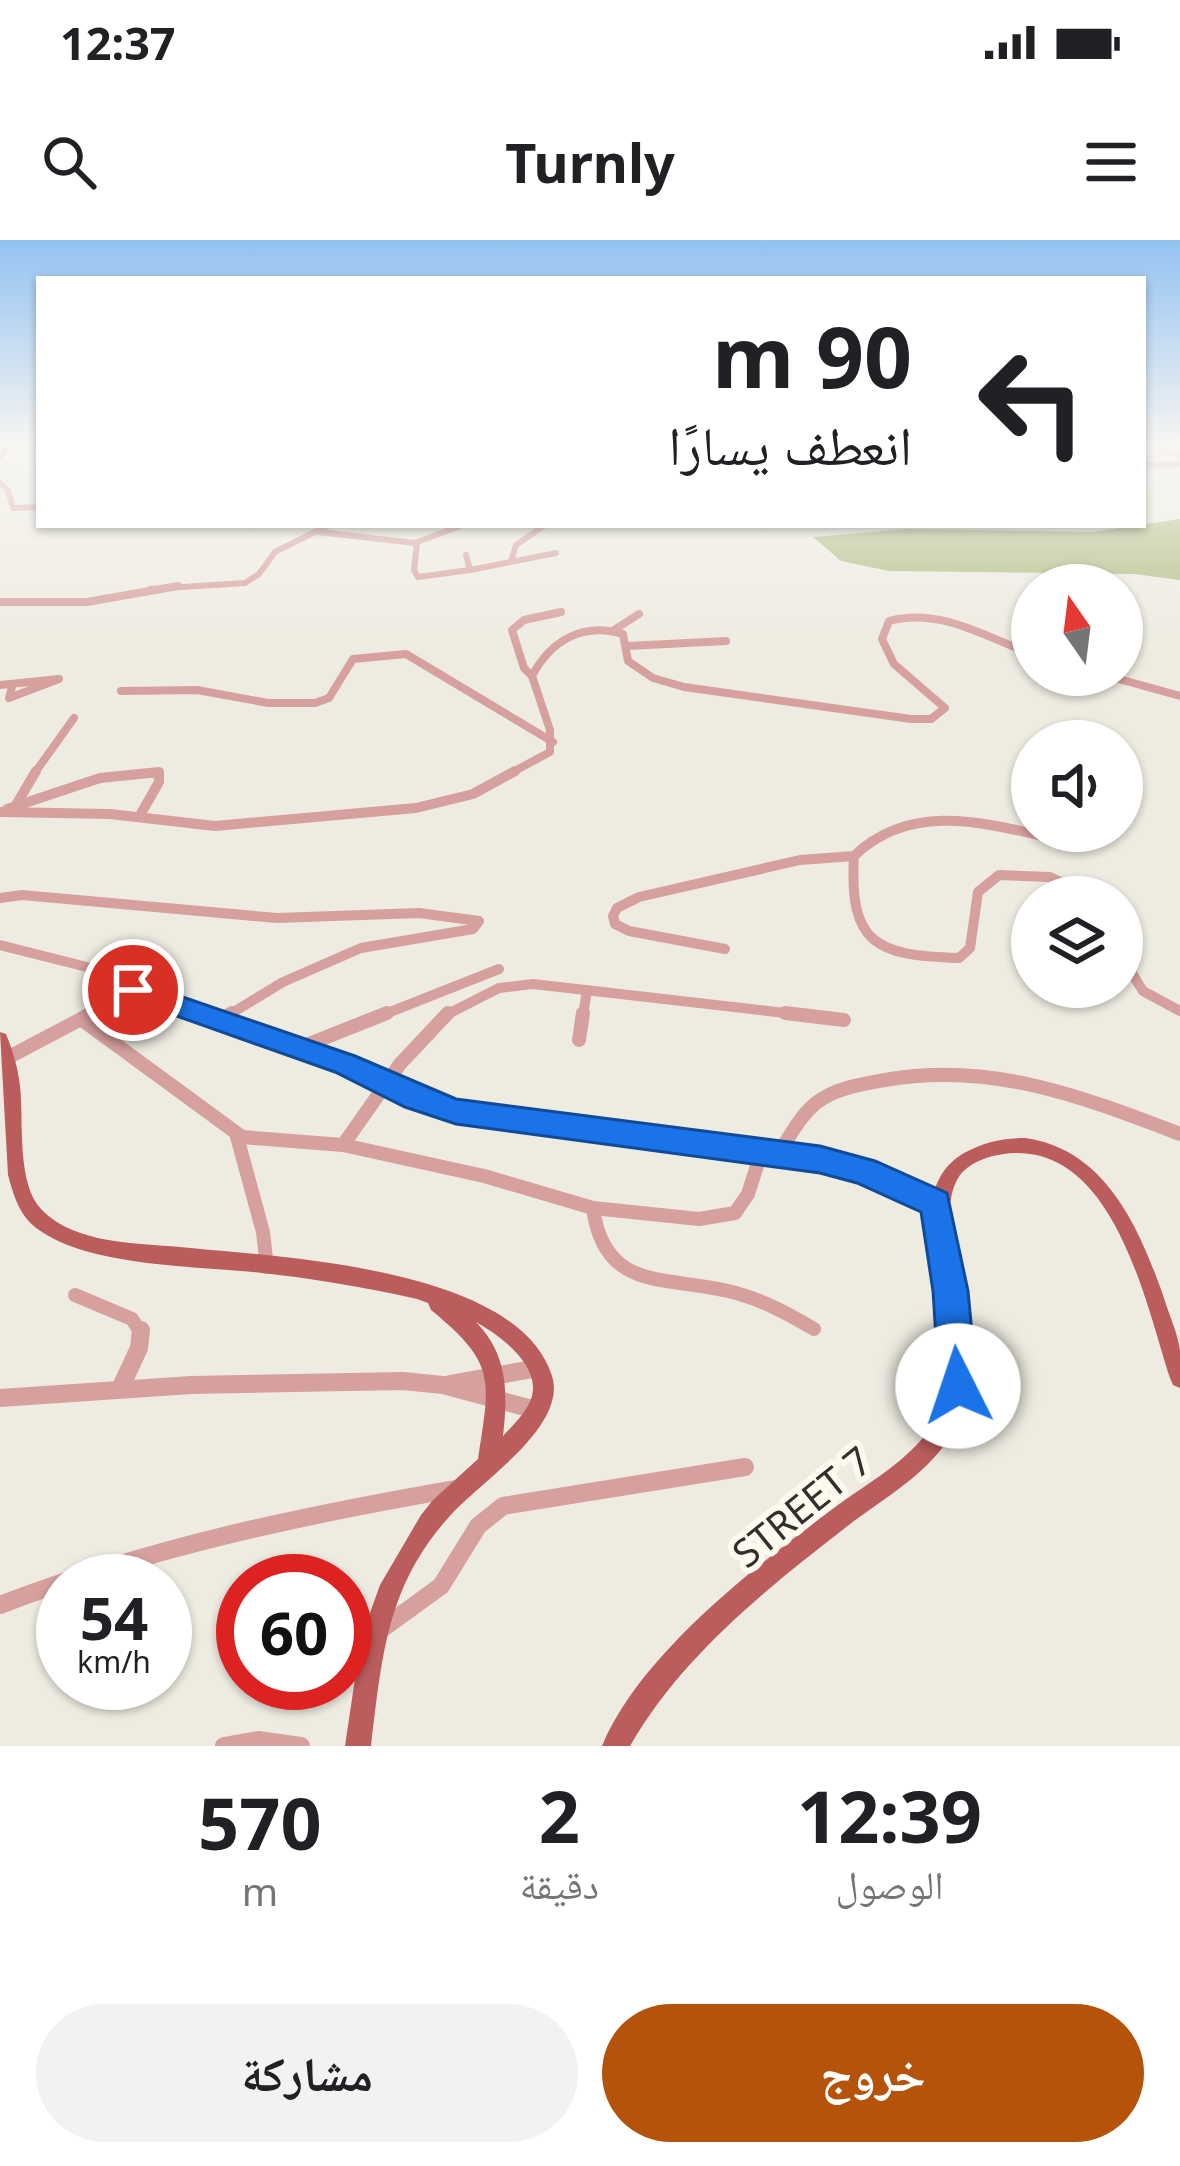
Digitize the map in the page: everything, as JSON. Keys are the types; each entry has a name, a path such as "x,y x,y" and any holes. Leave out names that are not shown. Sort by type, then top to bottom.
{"main road":[{"path":"5,1048 14,1108 10,1155 17,1188 32,1212 63,1233 108,1248 361,1278 424,1293 482,1312 519,1337 538,1368 542,1396 536,1410 490,1461 456,1489 429,1524 374,1634 358,1746"},
{"path":"936,1203 951,1168 971,1154 1001,1144 1036,1146 1086,1172 1124,1221 1180,1378"},
{"name":"STREET 7","path":"615,1746 634,1707 668,1665 835,1521 910,1466 946,1423 958,1386 951,1291 936,1203"},
{"path":"424,1293 471,1328 488,1349 497,1402 490,1461"}],"street":[{"path":"0,602 87,602 147,589 245,583 259,574 275,552 324,528"},
{"path":"318,532 417,543 455,528"},
{"path":"513,557 523,538 540,528"},
{"path":"417,543 416,577 556,553"},
{"path":"466,555 470,570"},
{"path":"139,817 159,782 159,772 100,778 0,812 139,817 215,826 437,805 531,766 550,752 553,742 512,631 524,620 561,612"},
{"path":"614,630 639,614"},
{"path":"532,676 549,652 572,633 588,628 614,630 626,637 625,656 633,665 670,684 922,720 940,715 945,708 894,664 882,639 889,622 902,616 932,617 1011,646"},
{"path":"627,646 726,641"},
{"path":"121,691 197,690 268,703 314,704 328,698 353,659 406,654 553,742"},
{"path":"0,686 12,688 46,676 59,679 8,698 12,688"},
{"path":"1143,686 1180,696"},
{"path":"16,806 50,747 74,718"},
{"path":"724,949 629,931 615,924 613,916 620,906 639,897 800,860 854,856 892,828 931,820 1011,830"},
{"path":"854,856 854,914 860,926 879,943 910,953 965,955 975,935 976,896 997,877 1011,877"},
{"path":"0,898 22,895 277,918 402,913 479,921 473,929 361,948 283,982 222,1019"},
{"path":"0,945 91,968 188,1012 222,1019 456,1112 778,1155 863,1171 936,1203"},
{"path":"298,1048 499,969"},
{"path":"343,1145 431,1023 483,991 516,984 844,1020"},
{"path":"5,1048 81,1019 133,990"},
{"path":"579,1040 587,990"},
{"path":"1143,992 1180,1011"},
{"path":"81,1019 236,1133 343,1145 484,1176 593,1208 652,1217 730,1215 743,1203 760,1153"},
{"path":"778,1155 814,1105 828,1096 883,1079 941,1072 1021,1078 1180,1134"},
{"path":"236,1133 239,1160 263,1224 266,1267"},
{"path":"593,1208 594,1234 619,1268 656,1280 744,1296 787,1312 814,1329"},
{"path":"75,1295 132,1318 141,1328 139,1348 120,1389"},
{"path":"0,1398 308,1381 443,1385 538,1368"},
{"path":"443,1385 536,1410"},
{"path":"374,1634 441,1586 478,1526 503,1506 745,1467"},
{"path":"0,1605 101,1566 235,1528 456,1489"},
{"path":"224,1746 259,1740 302,1746"}],"green space":[{"path":"1180,519 1180,580 1143,575 1143,564 1011,564 1011,572 889,571 841,561 813,537 908,529 1093,532 1146,528 1146,524"}],"route":[{"path":"133,990 345,1064 415,1099 456,1112 803,1156 863,1171 936,1203 951,1291 958,1386"}]}
